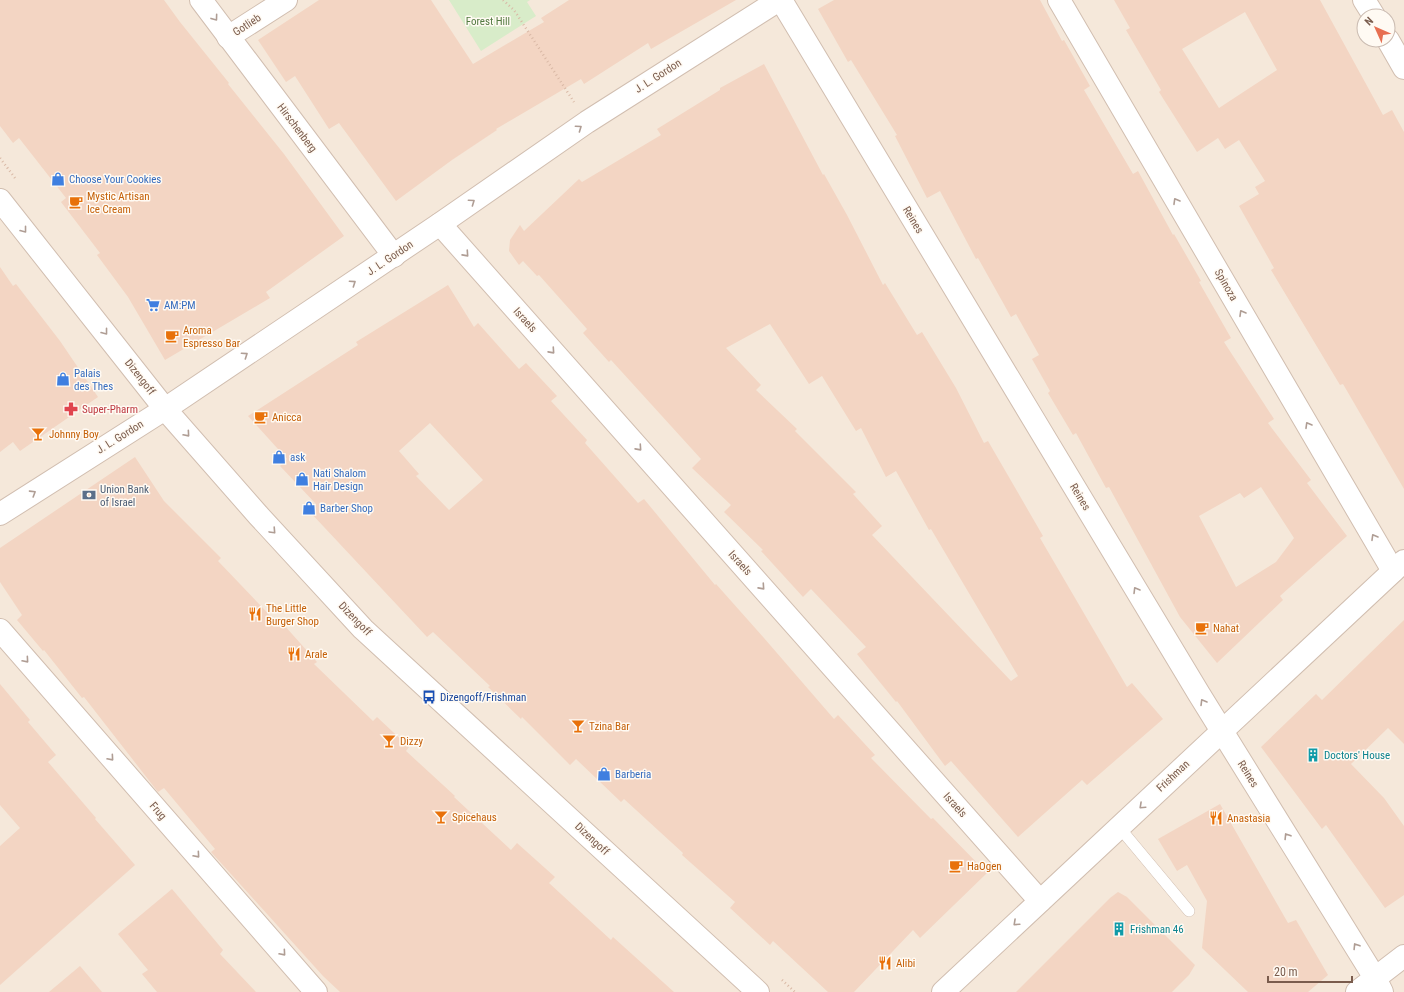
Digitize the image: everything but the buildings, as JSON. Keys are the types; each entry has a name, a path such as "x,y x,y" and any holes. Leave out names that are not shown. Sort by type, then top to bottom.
{"street":[{"name":"Hirschenberg","path":"201,0 394,256"},
{"name":"Gotlieb","path":"228,37 286,0"},
{"name":"J. L. Gordon","path":"0,514 165,409 394,256 587,122 780,0"},
{"name":"Reines","path":"780,0 1222,731 1379,985"},
{"name":"Spinoza","path":"1059,0 1399,566"},
{"path":"1393,48 1404,68"},
{"name":"Dizengoff","path":"0,200 165,409 258,515 363,629 758,992"},
{"name":"Israels","path":"440,224 1040,901"},
{"name":"Frishman","path":"943,992 1399,566"},
{"name":"Frug","path":"0,630 316,992"},
{"path":"1357,992 1379,985 1404,956"}],"lane":[{"path":"1120,827 1189,911"}],"path":[{"path":"503,0 514,10 587,122"}],"shaded area":[{"path":"0,0 1404,0 1404,992 0,992"}],"green space":[{"name":"Forest Hill","path":"449,0 530,0 527,2 536,16 481,51"}],"place":[{"name":"Choose Your Cookies","path":"58,179"},
{"name":"Mystic Artisan Ice Cream","path":"76,202"},
{"name":"AM:PM","path":"153,305"},
{"name":"Aroma Espresso Bar","path":"172,336"},
{"name":"Palais des Thes","path":"63,379"},
{"name":"Super-Pharm","path":"71,409"},
{"name":"Anicca","path":"261,417"},
{"name":"Johnny Boy","path":"38,434"},
{"name":"ask","path":"279,457"},
{"name":"Nati Shalom Hair Design","path":"302,479"},
{"name":"Union Bank of Israel","path":"89,495"},
{"name":"Barber Shop","path":"309,508"},
{"name":"The Little Burger Shop","path":"255,614"},
{"name":"Nahat","path":"1202,628"},
{"name":"Arale","path":"294,654"},
{"name":"Dizengoff/Frishman","path":"429,697"},
{"name":"Tzina Bar","path":"578,726"},
{"name":"Dizzy","path":"389,741"},
{"name":"Doctors' House","path":"1313,755"},
{"name":"Barberia","path":"604,774"},
{"name":"Spicehaus","path":"441,817"},
{"name":"Anastasia","path":"1216,818"},
{"name":"HaOgen","path":"956,866"},
{"name":"Frishman 46","path":"1119,929"},
{"name":"Alibi","path":"885,963"}]}
